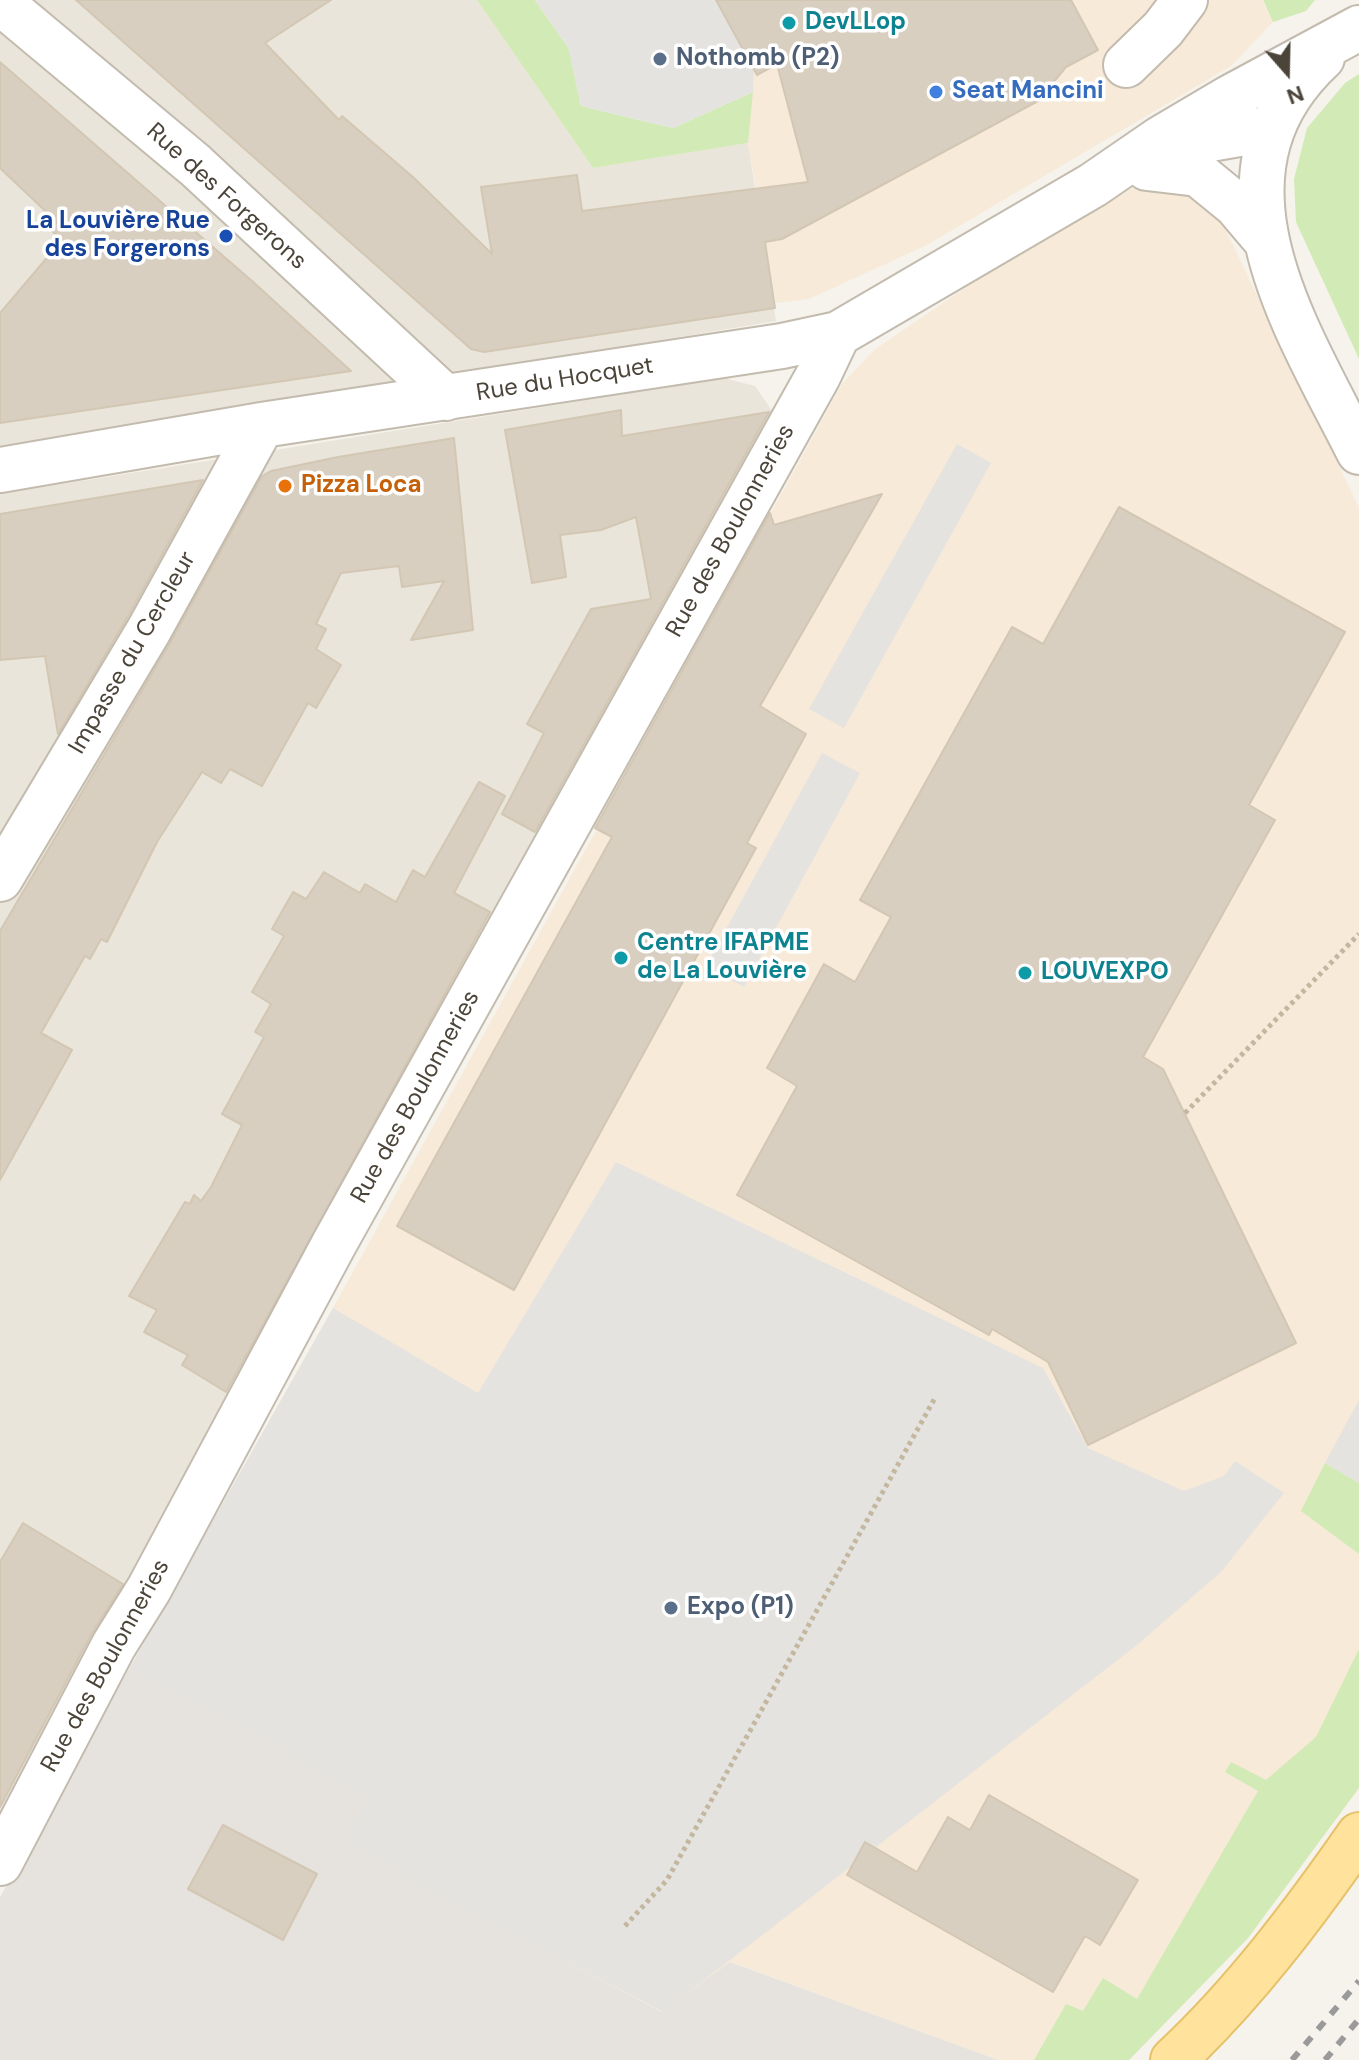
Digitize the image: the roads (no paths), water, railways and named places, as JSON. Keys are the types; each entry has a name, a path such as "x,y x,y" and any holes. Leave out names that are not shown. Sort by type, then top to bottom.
{"main road":[{"path":"1173,2060 1253,1973 1319,1893 1359,1835"}],"street":[{"path":"1126,65 1163,29 1185,0"},
{"name":"Rue des Forgerons","path":"0,2 195,165 446,398"},
{"name":"Rue du Hocquet","path":"1093,185 1147,168 1193,142 1273,128 1286,96 1352,32"},
{"name":"Rue du Hocquet","path":"0,470 262,425 838,334 1093,185 1160,139 1352,32"},
{"path":"1273,128 1265,144 1260,214 1264,238 1276,280 1359,452"},
{"name":"Rue du Hocquet","path":"1147,168 1198,174 1236,205 1264,238"},
{"name":"Rue des Boulonneries","path":"0,1863 114,1645 149,1589 334,1244 810,390 838,334"},
{"name":"Impasse du Cercleur","path":"0,879 149,630 262,425"}],"railway":[{"path":"1292,2060 1359,1981"},
{"path":"1325,2060 1359,2019"}],"place":[{"name":"DevLLop","path":"789,23"},
{"name":"Nothomb (P2)","path":"660,59"},
{"name":"Seat Mancini","path":"936,92"},
{"name":"La Louvière Rue des Forgerons","path":"226,236"},
{"name":"Pizza Loca","path":"285,486"},
{"name":"Centre IFAPME de La Louvière","path":"621,958"},
{"name":"LOUVEXPO","path":"1025,973"},
{"name":"Expo (P1)","path":"671,1608"}]}
